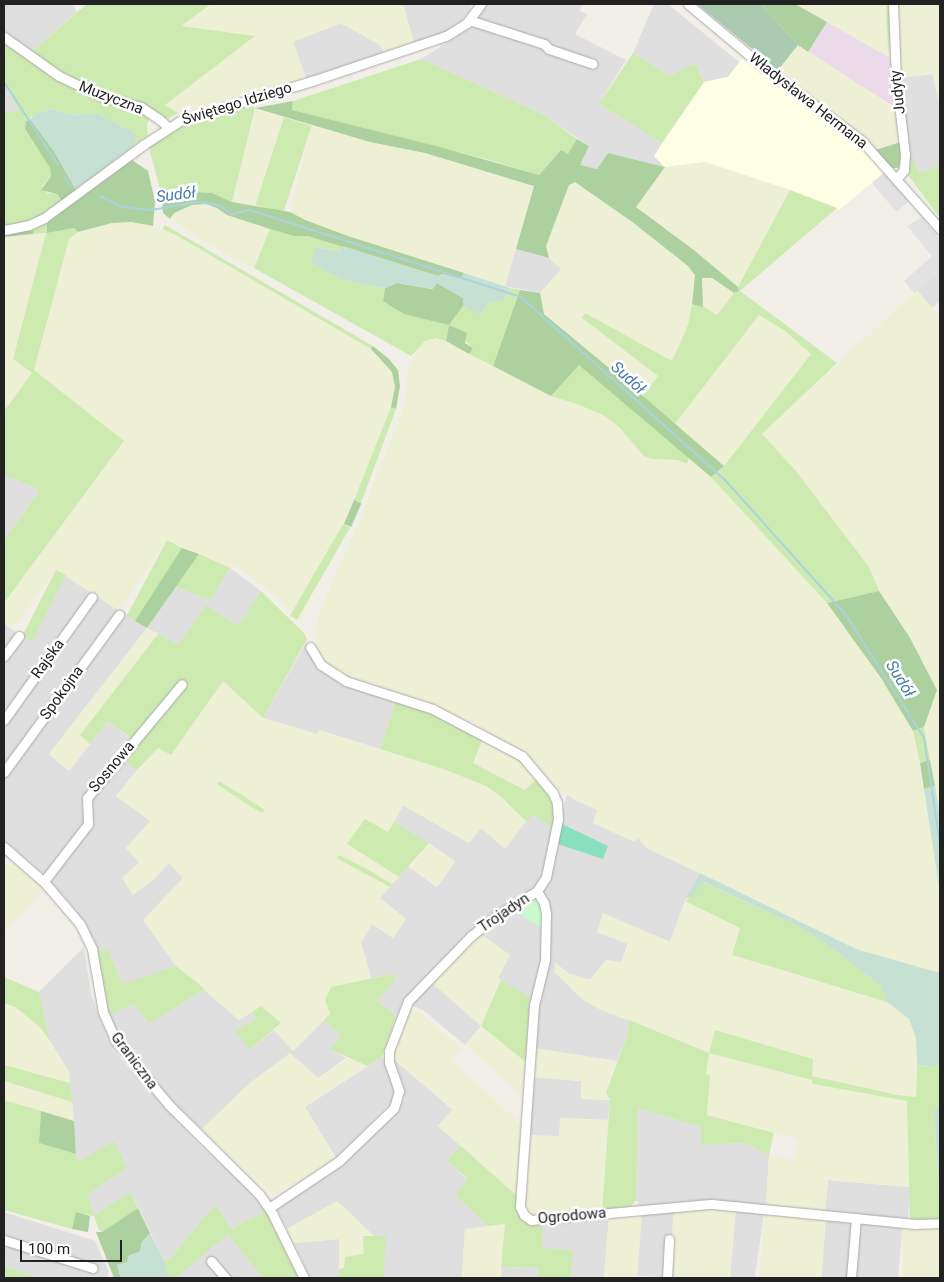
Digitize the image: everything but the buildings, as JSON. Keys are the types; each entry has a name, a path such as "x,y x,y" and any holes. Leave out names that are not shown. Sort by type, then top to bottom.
{"street":[{"name":"Świętego Idziego","path":"4,230 29,225 44,218 168,128 199,113 302,84 414,48 453,32 470,20 481,4"},
{"name":"Władysława Hermana","path":"688,4 768,70 861,140 897,178 940,229"},
{"name":"Judyty","path":"893,4 896,79 905,154 904,170 897,178"},
{"path":"470,20 544,44 549,49 593,64"},
{"name":"Muzyczna","path":"4,37 59,76 101,96 141,108 159,119 168,128"},
{"name":"Rajska","path":"4,720 92,597"},
{"name":"Spokojna","path":"4,772 120,615"},
{"path":"4,656 19,636"},
{"name":"Trojadyn","path":"269,1208 339,1161 394,1108 399,1091 389,1062 389,1051 408,1001 471,936 497,915 536,891 546,877 559,814 553,793 535,769 522,756 433,709 346,680 321,665 310,647"},
{"name":"Sosnowa","path":"44,881 88,824 87,798 182,684"},
{"name":"Graniczna","path":"4,847 44,881 75,917 88,938 94,954 103,1012 121,1049 164,1100 256,1190 269,1208 304,1278"},
{"name":"Ogrodowa","path":"536,891 544,903 546,913 545,960 534,1005 520,1207 524,1215 531,1220 712,1204 889,1222 940,1223"},
{"path":"850,1278 856,1218"},
{"path":"667,1278 669,1239"},
{"path":"4,1240 93,1268"},
{"path":"211,1262 222,1277"}],"shaded area":[{"path":"4,4 72,4 77,12 30,53 4,35"},
{"path":"211,4 403,4 414,43 384,53 380,45 341,23 293,42 305,77 178,113 165,105 254,36 181,26"},
{"path":"403,4 471,4 470,10 459,24 445,33 414,43"},
{"path":"486,4 582,4 580,11 587,14 575,34 626,60 599,104 662,143 654,156 665,167 608,153 597,169 580,165 589,146 544,115 421,59 468,29"},
{"path":"654,4 668,4 739,62 728,77 704,82 695,63 670,76 633,53"},
{"path":"697,4 761,4 798,45 778,70"},
{"path":"795,4 887,4 889,57 827,22"},
{"path":"894,4 940,4 940,108 933,74 898,78"},
{"path":"827,22 889,57 894,107 808,52"},
{"path":"341,23 380,45 384,53 306,78 293,42"},
{"path":"798,45 894,107 901,142 875,150 776,72"},
{"path":"742,59 823,121 859,143 885,172 839,210 790,190 705,162 665,167 654,156 704,82 728,77"},
{"path":"933,74 940,108 940,165 919,173 909,151 898,78"},
{"path":"4,84 20,112 4,112"},
{"path":"255,108 284,117 255,210 227,201"},
{"path":"52,109 72,115 96,113 135,133 135,145 76,190 54,151 30,119 37,113"},
{"path":"312,126 425,153 534,186 505,286 348,236 305,220 290,212"},
{"path":"705,162 790,190 738,287 636,206 665,167"},
{"path":"885,172 909,201 896,212 872,183"},
{"path":"575,182 631,221 688,266 695,275 688,325 672,361 585,314 582,318 658,376 643,396 544,313 540,293 561,269 549,258 546,246 569,185"},
{"path":"206,204 217,208 227,215 270,229 254,268 209,244 170,219 173,213 192,205"},
{"path":"922,217 940,239 940,272 914,293 904,281 932,256 907,226"},
{"path":"131,222 153,226 174,234 371,349 392,372 395,387 391,407 378,442 301,621 262,585 234,565 230,568 167,540 119,611 56,570 12,630 4,623 4,603 112,458 57,390 34,370 69,239 78,232 112,223"},
{"path":"47,233 13,358 32,373 4,411 4,237"},
{"path":"343,246 438,276 442,274 461,279 464,273 510,288 504,299 488,304 480,315 463,306 463,298 437,283 433,289 397,283 385,288 347,281 311,262 316,247 340,252"},
{"path":"516,249 549,258 562,269 540,293 505,286"},
{"path":"940,272 940,301 932,308 917,290"},
{"path":"702,278 712,278 734,293 717,316 703,307"},
{"path":"917,290 940,318 940,816 924,727 937,690 910,638 879,591 869,567 762,434"},
{"path":"759,314 785,331 811,354 724,466 674,425"},
{"path":"436,338 446,341 550,396 577,404 603,415 618,426 644,456 652,459 677,460 687,464 689,457 715,481 827,603 881,678 909,722 915,737 940,893 940,973 856,949 647,848 638,837 635,842 593,823 597,810 575,800 557,787 532,760 505,742 467,719 435,705 384,691 350,678 338,672 321,657 315,639 319,613 361,516 405,404 408,366 419,347 425,341"},
{"path":"4,475 40,490 4,540"},
{"path":"230,568 261,591 238,626 178,645 147,628 176,587 210,600"},
{"path":"66,575 147,628 49,754 69,771 108,721 132,740 119,756 137,770 116,796 151,821 127,848 154,879 169,862 183,878 171,893 166,950 176,966 122,985 108,949 97,951 89,930 75,909 44,874 4,841 4,623 22,637"},
{"path":"147,628 158,634 80,735 90,744 69,771 49,754"},
{"path":"306,643 308,652 320,668 396,701 380,749 319,730 317,734 263,718"},
{"path":"223,681 263,718 317,734 319,730 466,777 486,786 500,796 526,821 505,849 481,828 469,843 403,805 388,832 347,844 399,877 392,884 339,855 336,857 390,887 380,898 406,919 393,938 372,924 361,943 371,978 331,987 330,1014 293,1051 274,1030 281,1024 261,1006 239,1020 176,966 143,920 183,878 169,863 154,879 133,895 122,878 139,862 126,848 150,821 116,796 159,747 171,755","holes":["219,782 265,809 262,812 245,803 218,784"]},
{"path":"483,738 516,755 537,778 525,790 473,763"},
{"path":"935,786 940,816 940,893 924,789"},
{"path":"567,793 598,810 593,823 635,842 637,837 647,848 700,873 685,901 670,942 603,914 628,943 621,962 606,960 590,980 570,974 555,963 571,989 585,1001 627,1019 629,1025 628,1033 617,1061 533,1048 498,978 510,955 475,930 409,994 396,1016 377,1000 391,974 371,978 361,943 372,923 393,938 406,919 380,898 408,866 436,887 455,862 394,822 403,805 469,843 481,828 531,815 559,829"},
{"path":"429,843 455,861 437,887 411,868"},
{"path":"4,862 11,867 14,863 44,889 4,933"},
{"path":"700,873 856,949 940,973 940,1063 934,1066 917,1065 916,1038 909,1019 887,1002 881,986 821,940 792,923 703,882 692,897 686,898"},
{"path":"685,901 741,928 732,956 887,1002 909,1019 916,1038 916,1097 869,1089 709,1053 599,1009 585,1001 555,973 555,963 570,974 590,980 606,960 621,962 628,944 597,932 603,913 670,942"},
{"path":"478,932 510,955 498,978 501,980 481,1026 430,981"},
{"path":"84,947 91,994 101,1022 120,1058 199,1144 250,1191 266,1211 231,1229 216,1206 202,1219 170,1259 164,1260 131,1192 95,1216 87,1195 76,1154 69,1072 50,1041 39,992"},
{"path":"430,981 481,1026 465,1045 423,1010 410,1005"},
{"path":"205,989 239,1020 252,1012 257,1018 236,1032 250,1050 274,1030 293,1051 324,1020 341,1036 331,1049 346,1058 318,1078 290,1054 250,1083 202,1129 162,1093 128,1052 109,1015 135,1004 149,1024"},
{"path":"4,1003 15,1007 40,1027 69,1072 70,1083 4,1065"},
{"path":"407,1009 418,1011 461,1048 452,1060 524,1127 518,1197 438,1126 453,1109 393,1059 397,1036"},
{"path":"481,1026 527,1063 525,1098 465,1045"},
{"path":"533,1048 617,1061 606,1093 610,1100 581,1099 581,1081 531,1077"},
{"path":"290,1053 318,1078 346,1058 367,1066 305,1107 336,1158 315,1173 273,1195 202,1129 250,1083"},
{"path":"709,1053 812,1080 813,1084 908,1101 911,1187 828,1180 825,1214 766,1208 769,1155 795,1160 798,1139 707,1115 709,1076 706,1075"},
{"path":"382,1057 395,1088 394,1100 336,1158 305,1107"},
{"path":"393,1059 453,1110 438,1126 461,1146 447,1161 468,1180 455,1195 488,1226 465,1230 462,1278 384,1278 386,1236 374,1236 337,1201 287,1229 276,1208 344,1161 404,1100 404,1087"},
{"path":"531,1077 581,1081 581,1099 610,1100 608,1120 561,1118 559,1137 527,1135"},
{"path":"4,1081 72,1102 74,1121 4,1100"},
{"path":"638,1108 701,1127 701,1145 745,1143 769,1155 766,1208 641,1208 636,1200"},
{"path":"934,1109 940,1109 940,1209"},
{"path":"560,1118 608,1120 602,1211 531,1217 522,1205 527,1135 559,1136"},
{"path":"828,1180 911,1187 908,1221 825,1214"},
{"path":"337,1201 374,1236 363,1236 364,1254 344,1268 339,1269 339,1239 294,1243 287,1229"},
{"path":"642,1207 674,1209 669,1278 637,1276"},
{"path":"716,1208 736,1210 730,1278 669,1278 674,1209"},
{"path":"736,1210 764,1214 755,1278 727,1277"},
{"path":"642,1211 637,1278 604,1278 609,1216"},
{"path":"4,1212 95,1241 109,1272 107,1278 40,1278 4,1266"},
{"path":"764,1214 826,1218 822,1278 760,1278"},
{"path":"609,1216 604,1278 571,1278 572,1250 543,1249 542,1225"},
{"path":"826,1218 903,1225 898,1278 821,1278"},
{"path":"505,1224 501,1278 462,1278 465,1229"},
{"path":"903,1225 940,1225 940,1278 903,1278"},
{"path":"150,1233 164,1260 169,1278 121,1278 117,1265 127,1262 129,1255 140,1252 142,1242"},
{"path":"228,1233 263,1278 176,1278"},
{"path":"339,1239 339,1278 310,1278 294,1243"},
{"path":"501,1267 538,1268 538,1278 501,1278"}],"green space":[{"path":"87,4 211,4 181,26 255,36 165,105 178,113 164,121 85,88 30,53"},
{"path":"761,4 795,4 827,22 808,52 798,45"},
{"path":"887,4 891,4 889,57 886,17"},
{"path":"4,40 41,67 150,115 147,125 148,135 135,145 135,133 96,113 72,115 52,109 37,113 26,121 25,129 50,168 51,176 42,186 47,193 57,194 63,202 39,217 22,224 4,226 4,112 19,111 4,84"},
{"path":"633,53 670,76 695,63 704,82 662,143 599,104"},
{"path":"421,59 544,115 577,139 568,155 561,150 539,175 486,159 292,110 293,101"},
{"path":"293,101 292,110 440,147 539,175 561,150 568,154 577,139 589,146 580,165 597,169 608,153 665,167 636,207 695,251 738,287 739,291 734,293 712,278 702,278 703,307 692,304 695,275 688,266 631,221 575,182 569,185 546,246 549,258 516,249 534,186 425,153 370,142 255,108"},
{"path":"252,105 255,108 232,202 212,193 196,192 162,197 149,147 172,131 200,118"},
{"path":"284,117 312,126 283,213 256,204"},
{"path":"30,119 54,151 76,190 63,202 57,194 41,190 51,176 50,168 25,129 26,121"},
{"path":"901,142 900,164 898,168 893,168 887,164 875,150"},
{"path":"909,151 919,173 940,165 940,218 908,175"},
{"path":"132,160 148,171 155,201 153,226 131,222 112,223 78,232 74,228 47,233 47,223"},
{"path":"790,190 837,208 740,291 837,363 762,434 796,471 869,567 879,591 827,603 711,477 724,466 811,354 785,331 759,315 674,425 643,396 658,376 582,318 585,313 672,361 688,325 692,304 699,304 717,315 734,293 739,291 738,287"},
{"path":"196,192 212,193 232,202 290,212 305,220 348,236 464,273 461,279 442,274 438,276 308,236 294,236 270,229 227,215 217,208 206,204 192,205 174,213 170,219 163,213 162,197"},
{"path":"47,223 47,233 74,228 78,232 69,239 34,370 124,441 4,603 4,540 40,490 4,475 4,411 32,373 13,359 46,233 33,234 33,230"},
{"path":"165,225 373,346 371,349 174,234 162,229"},
{"path":"270,229 294,236 308,236 343,246 340,252 317,247 311,262 347,281 385,288 383,301 449,325 446,341 436,338 425,341 411,356 254,268"},
{"path":"33,230 33,234 4,237 4,235"},
{"path":"397,283 432,289 437,283 463,298 463,306 449,325 404,314 383,301 385,288"},
{"path":"510,288 520,290 493,366 469,354 473,348 449,325 463,306 480,315 488,304 504,299"},
{"path":"520,290 540,293 544,314 724,466 711,477 579,365 551,396 493,366"},
{"path":"449,325 467,333 465,343 473,348 469,354 446,341"},
{"path":"373,346 389,359 398,370 400,386 396,409 391,407 395,387 392,372 371,349"},
{"path":"579,364 689,457 687,464 677,460 652,459 644,456 618,426 603,415 551,396"},
{"path":"391,407 396,409 361,503 354,500"},
{"path":"354,500 361,503 351,527 344,524"},
{"path":"343,524 350,528 297,620 290,616"},
{"path":"167,540 182,548 142,624 127,616"},
{"path":"182,548 199,554 147,628 135,621"},
{"path":"199,554 230,568 210,600 176,587"},
{"path":"56,570 66,575 32,641 22,636"},
{"path":"261,591 304,633 307,639 263,718 223,681 171,755 158,748 137,770 119,756 132,739 108,721 90,744 80,735 158,634 178,645 206,605 238,626"},
{"path":"879,591 910,638 937,690 924,727 913,731 881,678 827,603"},
{"path":"396,701 430,711 483,738 473,763 525,790 537,778 554,804 553,827 532,815 526,821 500,796 486,786 446,770 380,749"},
{"path":"924,727 930,760 920,763 913,731"},
{"path":"930,760 935,786 924,789 920,763"},
{"path":"219,781 265,810 262,813 245,803 217,784"},
{"path":"365,819 388,832 394,822 429,843 399,877 347,844"},
{"path":"562,824 608,846 603,859 558,844"},
{"path":"339,855 392,884 390,887 336,858"},
{"path":"702,882 792,923 821,940 881,986 887,1002 732,955 740,928 685,901 692,896"},
{"path":"532,897 536,898 541,905 542,928 513,910"},
{"path":"108,949 122,984 176,966 205,989 149,1024 135,1004 109,1015 97,951"},
{"path":"391,974 396,979 377,1000 396,1016 382,1057 367,1066 330,1049 341,1036 324,1020 330,1014 325,1000 331,987"},
{"path":"4,977 39,992 50,1041 40,1027 15,1007 4,1003"},
{"path":"501,980 532,999 527,1063 481,1026"},
{"path":"261,1006 281,1023 250,1050 235,1032 257,1018 252,1012"},
{"path":"627,1019 709,1053 706,1074 710,1076 707,1115 774,1133 769,1155 745,1143 701,1145 701,1127 638,1108 636,1200 631,1207 602,1211 610,1100 606,1093 628,1033 629,1025"},
{"path":"715,1030 813,1059 812,1076 898,1095 916,1097 917,1065 934,1066 940,1063 940,1109 934,1109 940,1221 910,1222 907,1101 813,1084 812,1080 709,1053"},
{"path":"4,1065 70,1083 72,1102 4,1081"},
{"path":"4,1100 41,1111 39,1143 76,1154 78,1162 114,1141 127,1168 87,1195 95,1215 131,1192 138,1208 102,1232 99,1230 94,1216 76,1213 72,1229 4,1210"},
{"path":"41,1111 74,1121 76,1154 39,1143"},
{"path":"461,1146 518,1197 532,1222 542,1225 543,1248 573,1250 571,1278 538,1278 538,1268 501,1267 505,1224 488,1226 455,1195 468,1179 447,1161"},
{"path":"216,1205 231,1229 266,1211 299,1278 263,1278 228,1234 176,1278 169,1278 164,1260 170,1259 202,1219"},
{"path":"138,1208 150,1233 142,1242 140,1252 130,1255 127,1262 117,1265 121,1278 114,1278 96,1232 102,1232"},
{"path":"76,1212 90,1216 88,1232 72,1229"},
{"path":"363,1236 386,1236 384,1278 339,1278 339,1269 344,1268 345,1257 364,1254"},
{"path":"4,1266 40,1278 4,1278"}],"waterway":[{"name":"Sudół","path":"4,82 59,166"},
{"name":"Sudół","path":"64,176 71,186"},
{"name":"Sudół","path":"100,196 123,207 151,210 198,202 219,205 232,214 250,210 521,297 725,480 846,615 924,738 940,844"}]}
